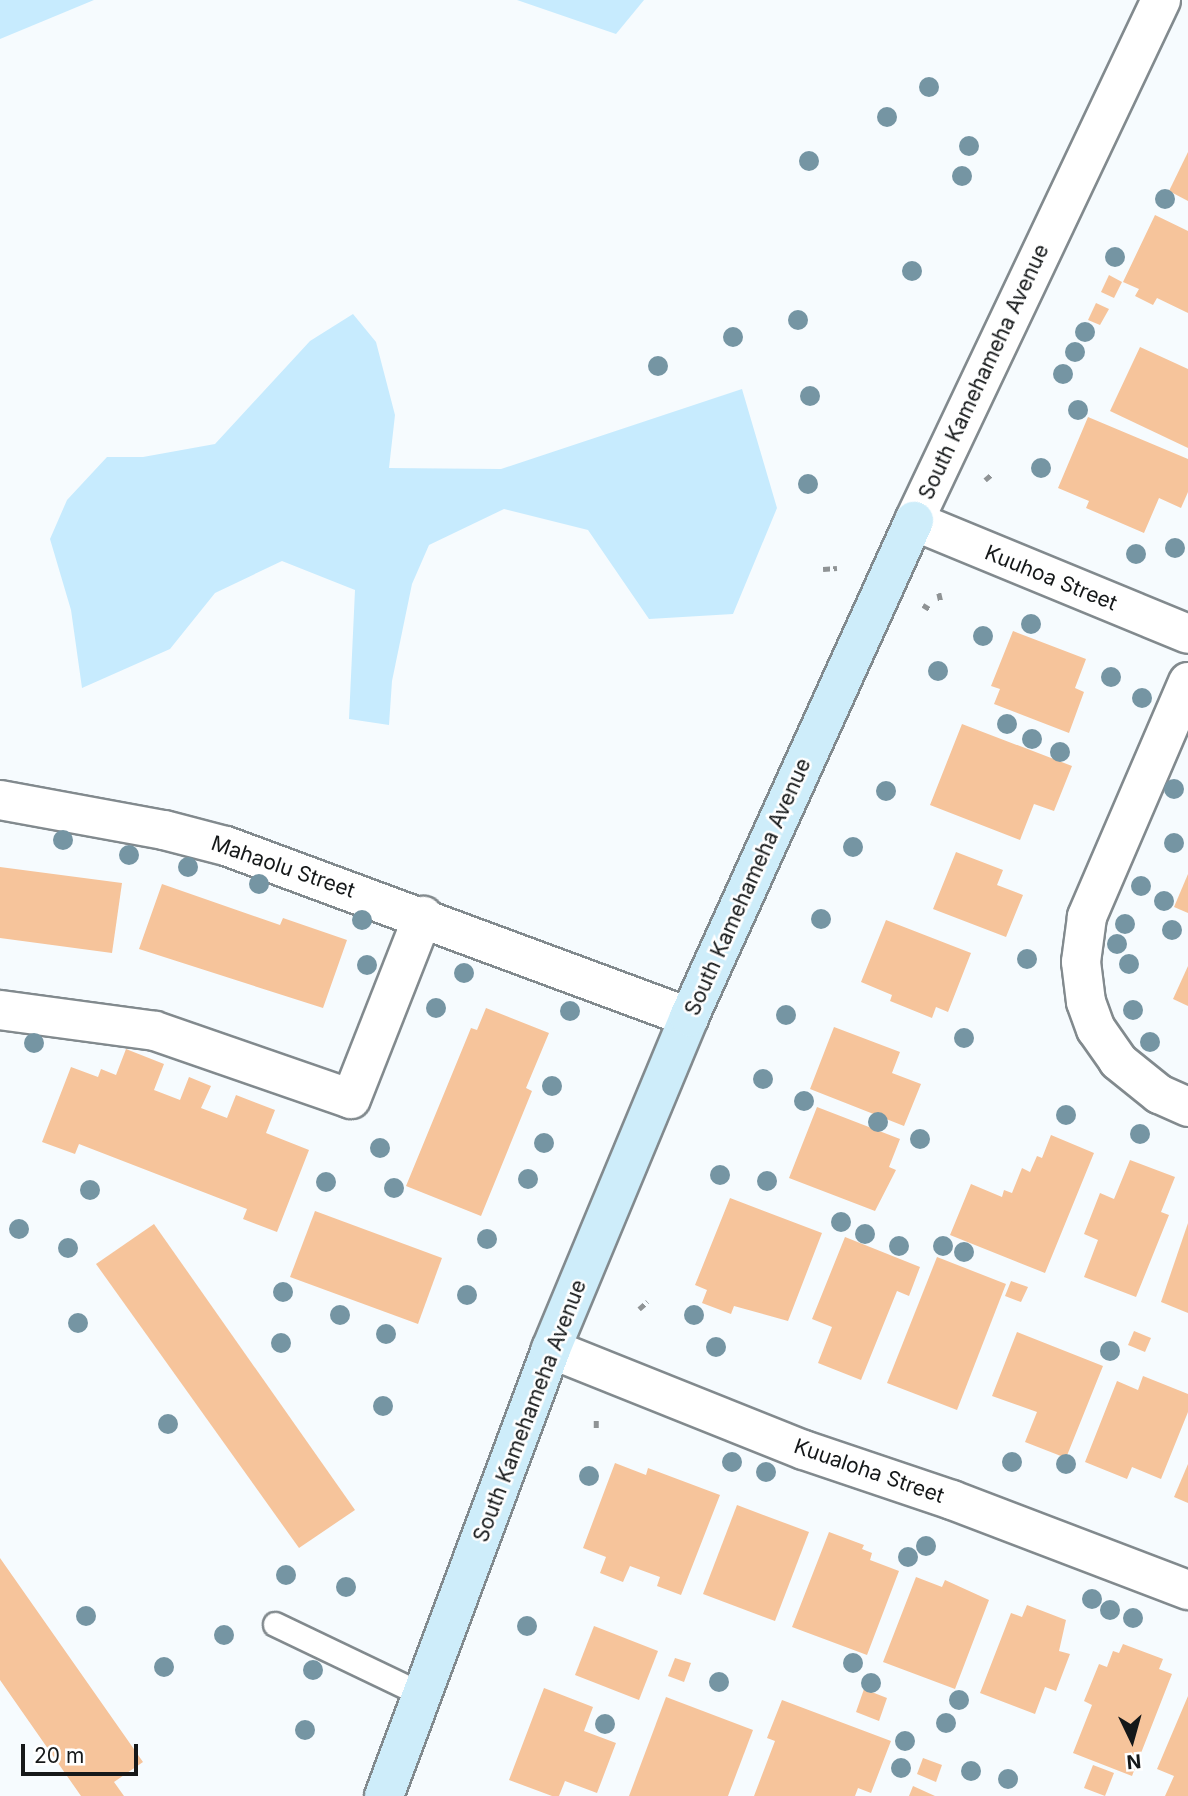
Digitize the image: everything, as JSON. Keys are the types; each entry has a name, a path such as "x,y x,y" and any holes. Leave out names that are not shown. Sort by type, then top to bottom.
{"street":[{"name":"South Kamehameha Avenue","path":"384,1796 551,1349 689,1017 914,521 1161,0"},
{"name":"Kuuhoa Street","path":"914,521 1188,634"},
{"path":"1188,682 1087,917 1081,962 1086,1002 1096,1029 1118,1061 1159,1094 1188,1107"},
{"name":"Mahaolu Street","path":"0,800 201,839 558,965 689,1017"},
{"path":"0,1010 155,1031 351,1099 423,916"},
{"name":"Kuualoha Street","path":"551,1349 804,1450 952,1500 1188,1590"}],"lane":[{"path":"275,1624 423,1695"}],"path":[{"path":"985,480 992,474"},
{"path":"823,569 837,568"},
{"path":"939,593 941,602"},
{"path":"923,605 932,610"},
{"path":"639,1309 647,1302"},
{"path":"596,1420 596,1428"}],"shaded area":[{"path":"0,0 94,0 0,39"},
{"path":"517,0 644,0 616,34"},
{"path":"353,314 376,342 395,415 389,468 501,469 742,389 777,508 733,614 649,619 588,530 504,509 429,545 412,584 392,681 389,725 349,719 355,590 282,561 215,593 170,649 82,688 71,610 50,539 67,500 107,457 143,457 215,444 310,341"}],"building":[{"path":"1188,152 1188,201 1169,191"},
{"path":"1155,215 1188,231 1188,313 1157,298 1153,305 1135,296 1139,289 1123,282"},
{"path":"1109,275 1122,282 1114,298 1101,292"},
{"path":"1096,303 1109,309 1100,325 1088,320"},
{"path":"1140,347 1188,369 1188,448 1110,411"},
{"path":"1088,417 1188,459 1188,492 1181,508 1159,498 1144,533 1086,508 1089,501 1058,488"},
{"path":"1013,631 1086,659 1075,688 1084,692 1069,733 994,704 1000,689 991,686"},
{"path":"962,724 1072,766 1054,811 1034,804 1020,840 930,805"},
{"path":"956,852 1003,870 997,885 1023,895 1006,937 933,909"},
{"path":"0,867 122,883 112,953 0,938"},
{"path":"1188,874 1188,913 1174,907"},
{"path":"162,884 280,925 283,918 347,940 323,1008 139,949"},
{"path":"886,920 971,953 948,1012 936,1007 932,1018 890,1001 892,995 861,982"},
{"path":"1188,966 1188,1006 1173,999"},
{"path":"486,1008 549,1033 526,1088 532,1091 481,1216 406,1186 471,1028 477,1030"},
{"path":"834,1027 900,1052 892,1073 921,1084 904,1126 810,1089"},
{"path":"126,1049 164,1064 154,1090 180,1100 189,1077 211,1086 201,1108 227,1118 236,1095 275,1110 266,1133 309,1150 277,1232 243,1219 247,1209 79,1144 75,1154 42,1142 71,1067 98,1077 101,1069 116,1075"},
{"path":"817,1107 900,1139 889,1167 896,1170 875,1211 789,1178"},
{"path":"1051,1135 1094,1153 1045,1273 950,1235 971,1184 1002,1197 1004,1190 1012,1193 1022,1168 1030,1172 1037,1156 1042,1158"},
{"path":"1130,1160 1175,1177 1161,1212 1169,1215 1136,1297 1084,1277 1098,1240 1084,1234 1100,1193 1114,1199"},
{"path":"730,1198 822,1233 788,1321 734,1306 731,1314 702,1303 707,1290 695,1285"},
{"path":"315,1211 442,1258 418,1324 290,1277"},
{"path":"1188,1223 1188,1313 1161,1302"},
{"path":"154,1224 355,1510 299,1548 96,1264"},
{"path":"845,1237 920,1267 909,1296 897,1291 861,1380 818,1363 832,1327 812,1319"},
{"path":"937,1257 1006,1284 957,1410 887,1383"},
{"path":"1011,1281 1028,1287 1021,1302 1005,1296"},
{"path":"1134,1331 1151,1338 1145,1352 1128,1345"},
{"path":"1017,1332 1103,1366 1066,1458 1025,1442 1037,1412 992,1396"},
{"path":"1143,1376 1188,1394 1188,1412 1161,1479 1132,1467 1127,1479 1085,1462 1117,1381 1138,1390"},
{"path":"615,1463 646,1475 648,1468 720,1495 681,1595 657,1586 660,1577 630,1566 623,1582 600,1573 606,1557 583,1548"},
{"path":"1188,1464 1188,1503 1174,1497"},
{"path":"737,1505 809,1532 775,1621 703,1594"},
{"path":"829,1532 864,1545 862,1549 872,1553 870,1560 899,1571 867,1655 792,1627"},
{"path":"0,1558 143,1762 114,1782 124,1796 81,1796 0,1680"},
{"path":"916,1577 942,1587 945,1580 989,1600 955,1689 883,1662"},
{"path":"1027,1605 1066,1620 1059,1651 1070,1654 1056,1691 1045,1687 1035,1714 980,1693 1011,1613 1022,1617"},
{"path":"594,1626 658,1651 639,1700 575,1675"},
{"path":"1123,1644 1163,1659 1159,1669 1172,1674 1132,1776 1073,1753 1092,1705 1084,1701 1099,1664 1107,1667 1113,1651 1119,1653"},
{"path":"675,1658 691,1663 684,1682 668,1676"},
{"path":"544,1688 593,1707 584,1731 616,1743 597,1793 565,1781 559,1796 552,1796 509,1780"},
{"path":"864,1689 887,1698 879,1721 856,1712"},
{"path":"1188,1696 1188,1796 1165,1796 1174,1776 1157,1769"},
{"path":"666,1697 753,1730 728,1796 629,1796"},
{"path":"782,1700 891,1741 871,1793 858,1788 855,1796 754,1796 775,1741 767,1738"},
{"path":"923,1758 942,1765 936,1782 917,1774"},
{"path":"1093,1765 1114,1773 1105,1796 1084,1788"},
{"path":"913,1786 935,1796 909,1796"}]}
